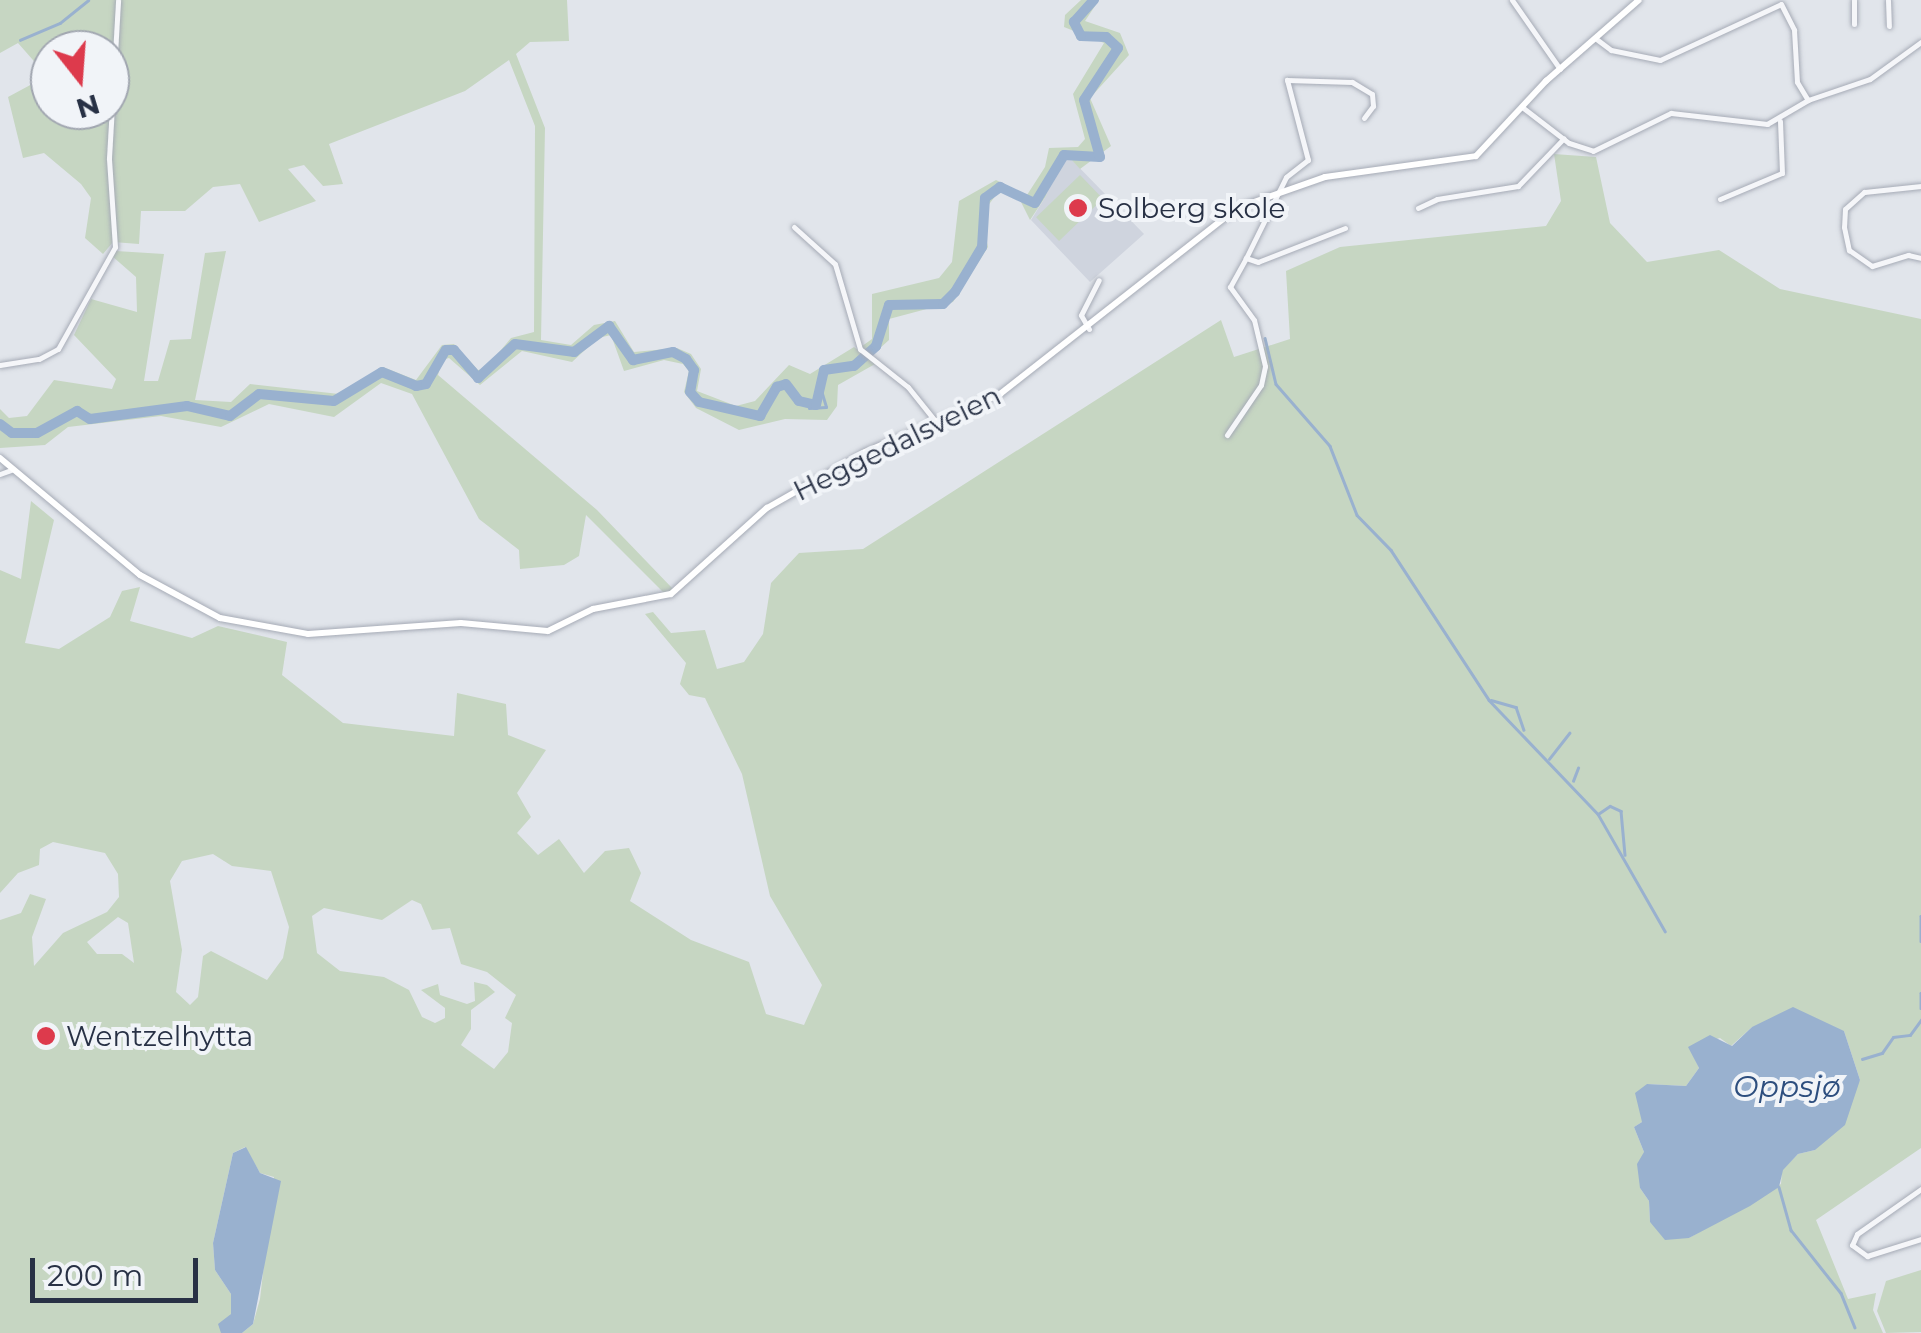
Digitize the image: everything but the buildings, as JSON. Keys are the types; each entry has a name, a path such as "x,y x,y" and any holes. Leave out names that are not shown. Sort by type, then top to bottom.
{"main road":[{"name":"Heggedalsveien","path":"0,458 140,575 220,618 308,634 461,622 533,632 594,609 671,594 756,515 864,453 1000,394 1089,328 1183,246 1236,208 1337,174 1465,161 1487,148 1560,68 1639,0"}],"street":[{"path":"0,365 39,359 58,348 115,247 109,158 118,0"},
{"path":"1512,0 1560,68"},
{"path":"1854,0 1854,24"},
{"path":"1888,0 1888,26"},
{"path":"1595,38 1610,50 1660,60 1781,4 1794,30 1797,82 1808,100"},
{"path":"1522,107 1580,149 1604,150 1646,120 1670,112 1780,121 1808,100 1854,87 1921,42"},
{"path":"1227,434 1256,393 1265,366 1254,320 1230,287 1286,177 1308,160 1287,80 1352,82 1372,94 1374,106 1364,118"},
{"path":"1720,199 1782,173 1780,121"},
{"path":"1418,208 1437,198 1518,186 1564,138"},
{"path":"1921,186 1864,192 1845,208 1844,227 1849,250 1872,266 1908,255 1921,258"},
{"path":"794,226 835,264 866,356 908,387 936,422"},
{"path":"1246,258 1258,262 1344,228"},
{"path":"1089,328 1082,315 1099,280"},
{"path":"0,474 11,470"},
{"path":"1921,1189 1856,1234 1852,1245 1867,1256 1921,1239"}],"shaded area":[{"name":"Solberg skole","path":"1068,156 1144,234 1090,282 1031,220 1046,196 1056,160"}],"green space":[{"path":"0,0 567,0 569,41 530,42 516,54 545,128 541,340 571,345 594,325 615,321 634,352 677,348 691,354 701,369 697,391 736,406 755,401 789,365 810,374 854,347 875,364 838,385 837,406 827,420 785,419 739,430 696,408 684,392 689,371 683,364 664,360 624,371 611,335 598,338 572,362 522,351 480,385 449,358 442,360 438,375 597,510 673,589 665,594 586,515 579,556 564,565 520,569 519,550 479,519 412,394 381,383 334,417 269,404 221,427 161,416 68,427 45,445 0,448 0,409 9,418 27,416 54,380 112,389 116,379 74,335 91,299 137,312 136,277 112,256 116,251 164,254 144,381 158,381 170,340 191,339 205,253 226,251 195,400 231,402 250,384 339,394 383,367 416,380 442,345 454,344 478,370 485,369 511,338 534,332 535,126 509,60 465,91 329,144 343,184 323,186 304,165 288,169 316,201 259,222 240,184 213,187 185,211 141,211 139,244 113,242 103,254 85,238 91,198 81,184 44,153 23,158 8,97 30,85 30,130 130,130 130,30 30,30 30,57 18,43 0,53"},
{"path":"1081,0 1099,0 1085,21 1120,33 1129,55 1090,98 1111,146 1080,169 1068,156 1056,160 1046,196 1030,220 1020,200 999,191 981,215 988,247 953,302 889,319 889,340 869,358 858,349 872,339 872,294 939,278 952,262 959,201 996,180 1027,195 1045,167 1049,148 1078,147 1085,139 1073,94 1104,43 1064,27 1065,15"},
{"path":"1554,154 1596,157 1610,223 1647,262 1719,250 1780,289 1921,319 1921,1148 1816,1220 1848,1299 1876,1293 1873,1310 1883,1333 242,1333 253,1324 260,1299 274,1177 260,1173 245,1147 233,1153 213,1243 215,1270 231,1294 231,1314 221,1333 0,1333 0,920 21,913 30,894 46,899 32,937 34,966 63,933 107,912 119,897 118,874 105,853 53,842 40,849 39,865 18,873 0,893 0,570 21,579 31,501 54,520 25,643 59,649 110,617 122,591 140,587 130,621 192,638 218,626 287,642 282,675 343,723 454,736 457,693 506,704 508,735 546,750 517,793 531,817 517,833 538,855 559,839 584,873 605,851 629,848 641,873 630,901 691,940 749,962 766,1014 804,1025 822,985 770,896 742,774 705,698 689,695 680,684 686,663 645,614 653,612 671,633 705,630 717,669 744,662 763,634 771,583 799,553 863,549 1221,320 1234,357 1290,339 1286,271 1340,247 1546,226 1561,201","holes":["213,854 232,866 271,871 289,927 283,958 267,980 211,951 203,956 198,997 190,1005 176,992 182,950 170,881 182,861","412,900 421,904 432,930 450,928 461,964 487,972 516,995 505,1018 512,1023 508,1052 494,1069 461,1045 471,1029 471,1010 495,992 487,985 474,982 475,1001 467,1004 440,995 438,984 421,990 445,1008 445,1018 435,1023 422,1017 409,990 384,977 340,971 317,953 312,916 324,908 382,920","118,917 128,923 134,963 122,954 97,954 87,942","1752,1027 1844,1031 1860,1080 1815,1150 1798,1154 1782,1170 1781,1184 1689,1238 1650,1222 1649,1201 1640,1188 1644,1152 1634,1127 1642,1122 1647,1084 1686,1086 1699,1068 1689,1047 1720,1038 1731,1046"]},
{"path":"1080,175 1103,199 1059,241 1036,217"},
{"path":"1921,1270 1921,1332 1886,1333 1877,1311 1886,1281"}],"water":[{"name":"Oppsjø","path":"1793,1007 1844,1031 1860,1080 1845,1125 1815,1150 1798,1154 1783,1170 1779,1187 1750,1206 1689,1238 1665,1240 1650,1222 1649,1201 1640,1188 1637,1164 1644,1152 1634,1127 1642,1122 1635,1093 1647,1084 1686,1086 1699,1068 1688,1047 1710,1035 1732,1046 1752,1027"},
{"path":"246,1147 260,1173 281,1181 253,1324 242,1333 221,1333 218,1324 231,1314 231,1294 215,1270 213,1243 233,1153"}],"waterway":[{"path":"20,40 60,23 88,0"},
{"path":"0,424 12,433 37,433 77,411 90,419 187,406 230,416 259,394 334,401 382,372 416,386 426,384 446,350 454,350 478,378 515,344 574,352 609,326 633,360 673,352 686,359 694,370 690,392 699,402 760,416 777,387 786,384 799,401 816,405 824,370 854,366 876,346 889,305 943,304 955,292 982,247 985,198 1000,187 1035,203 1064,155 1100,157 1084,100 1118,48 1106,37 1081,36 1074,22 1094,0"},
{"path":"1265,338 1276,384 1330,446 1357,515 1391,550 1489,700 1598,814 1665,931"},
{"path":"809,408 826,407 822,394"},
{"path":"1491,700 1516,707 1524,730"},
{"path":"1549,759 1569,733"},
{"path":"1573,781 1578,768"},
{"path":"1598,814 1610,806 1621,811 1625,855"},
{"path":"1921,916 1921,941"},
{"path":"1921,993 1921,1008"},
{"path":"1862,1059 1882,1053 1893,1037 1910,1035 1921,1020"},
{"path":"1779,1187 1791,1230 1841,1293 1855,1327"}],"place":[{"name":"Solberg skole","path":"1078,208"},
{"name":"Wentzelhytta","path":"46,1036"}]}
